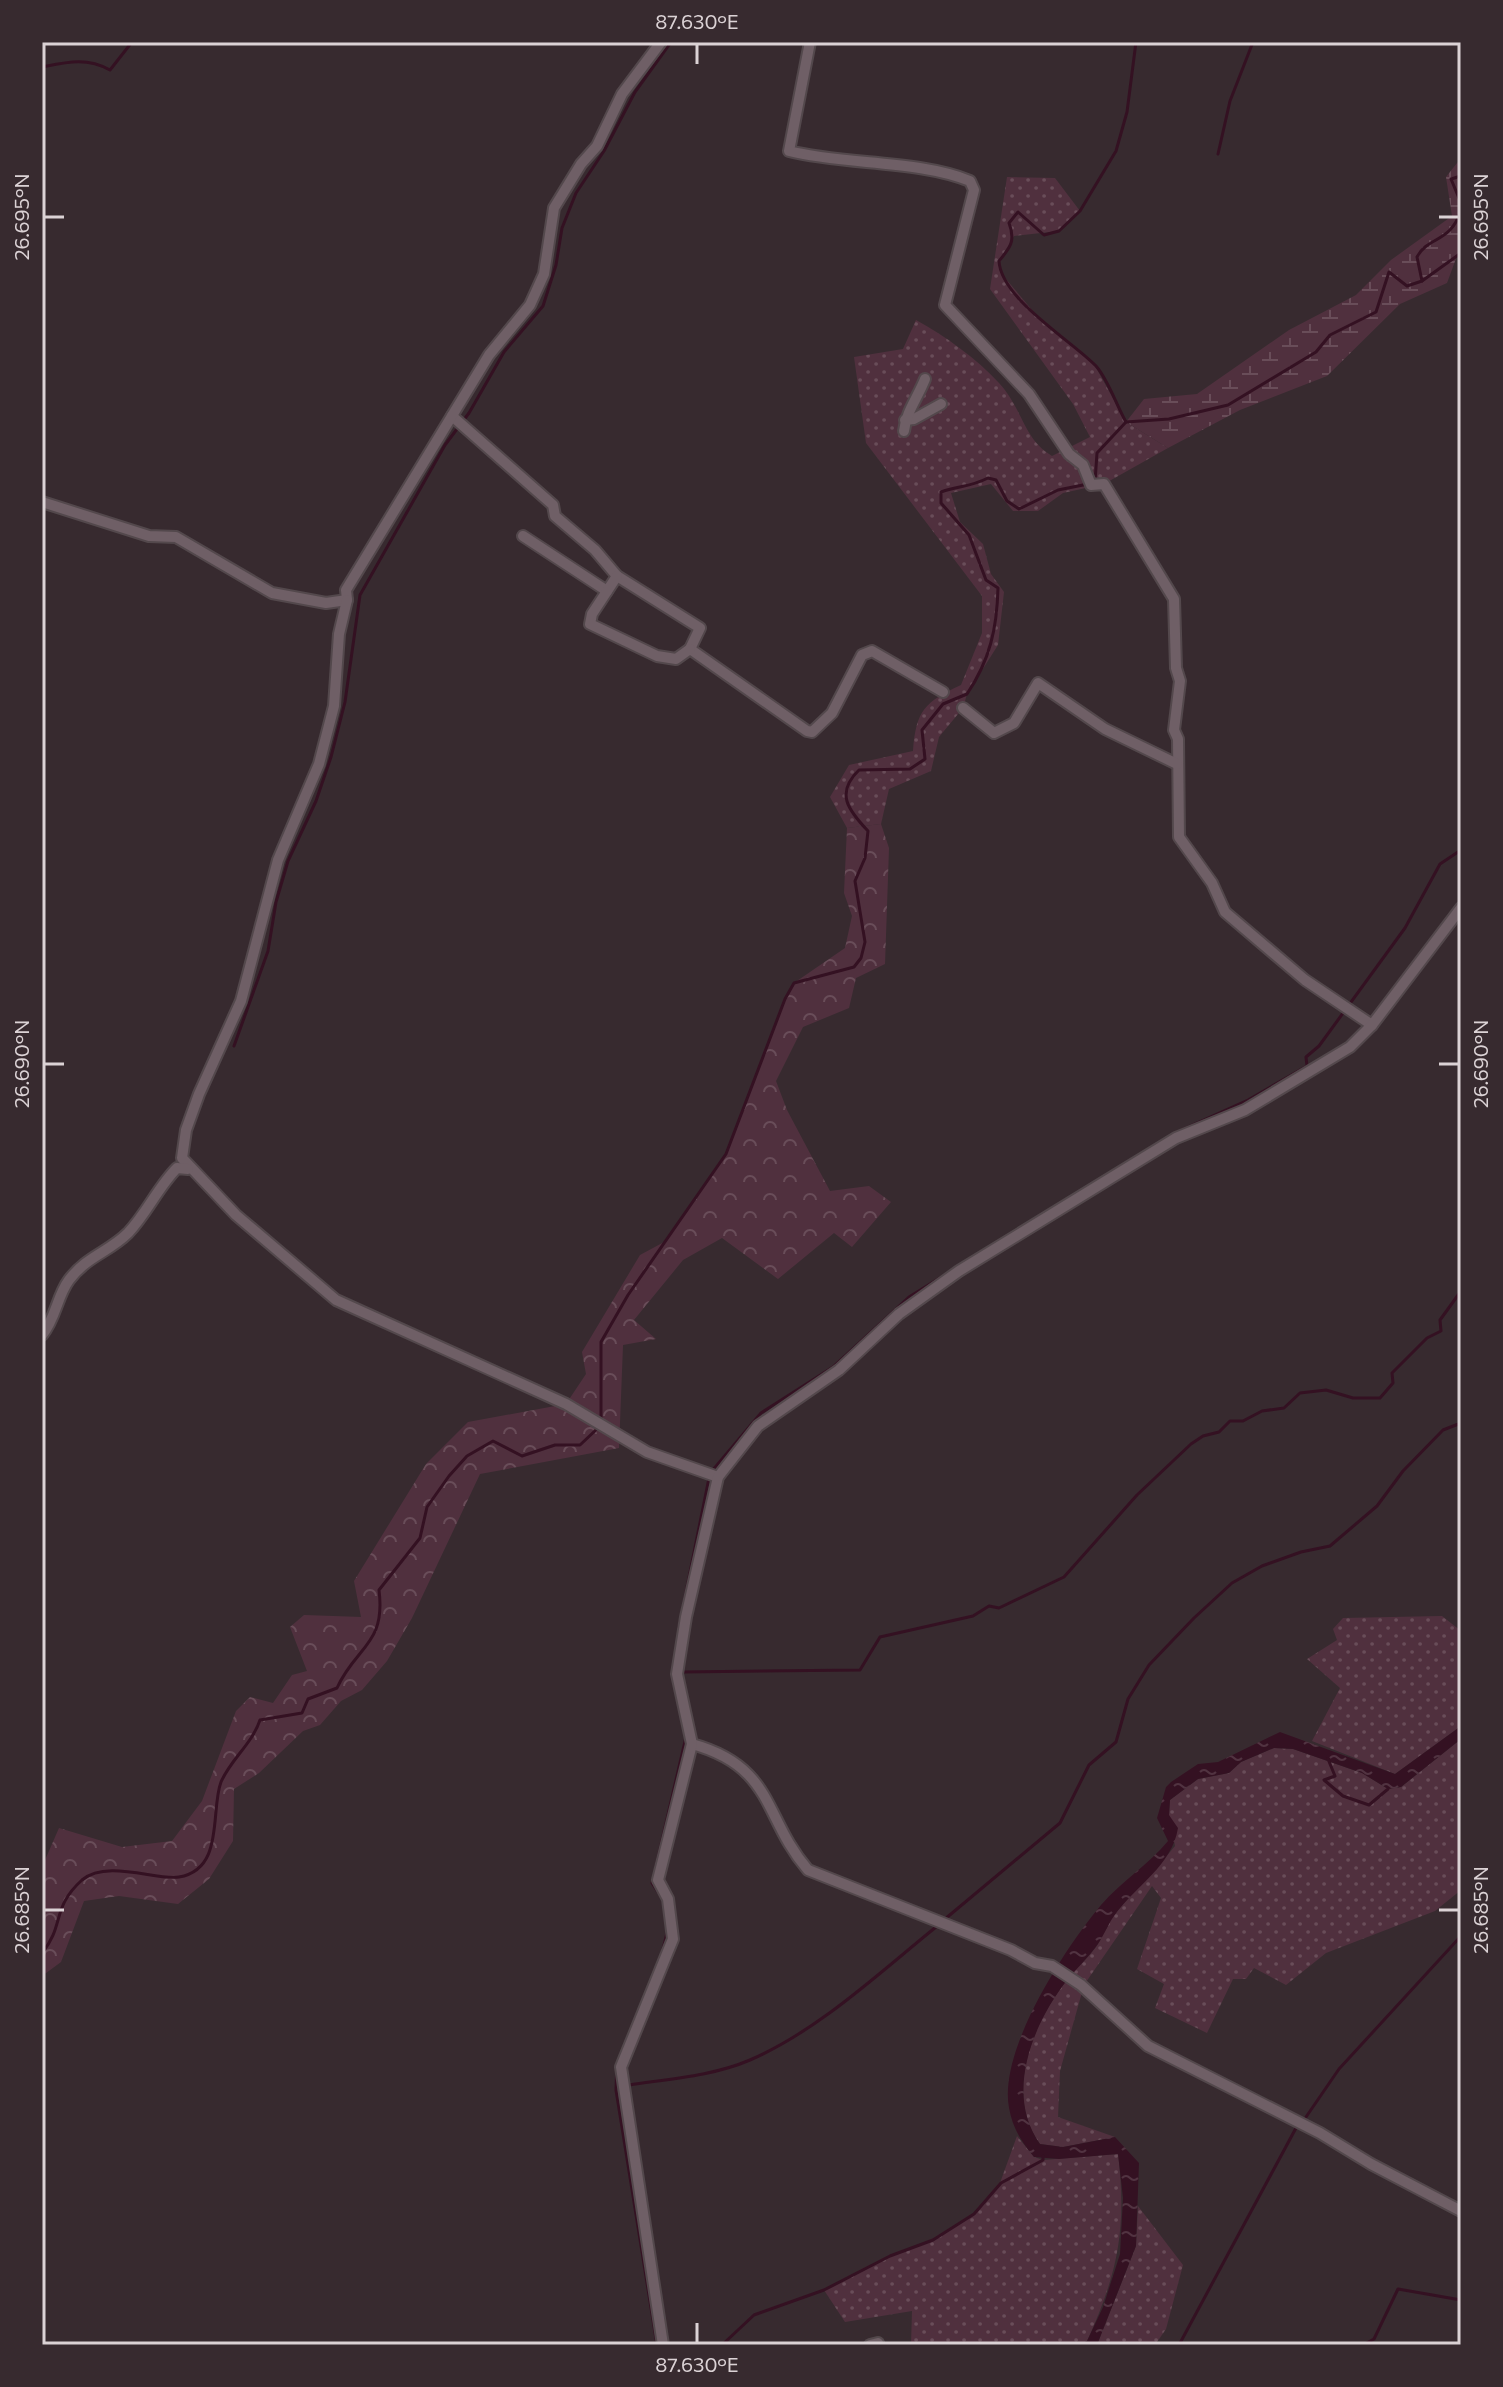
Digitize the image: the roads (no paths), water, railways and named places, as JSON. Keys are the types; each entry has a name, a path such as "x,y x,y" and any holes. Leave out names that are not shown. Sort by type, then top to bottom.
{"street":[{"path":"661,42 622,94 597,146 581,164 554,208 544,274 530,305 489,355 346,590 347,600 339,634 334,706 325,744 306,800 278,860 241,1001 186,1130 182,1158 188,1169 236,1215 336,1300 566,1404 647,1452 718,1477"},
{"path":"810,42 789,151 938,173 970,181 974,190 945,305 1029,394 1069,454 1083,465 1091,485 1104,484 1172,593 1176,668 1180,681 1174,730 1178,739 1179,837 1210,881 1225,912 1305,980 1372,1025"},
{"path":"925,379 904,425 941,404"},
{"path":"452,416 553,505 555,516 595,550 617,576 700,628 690,649 676,659 657,656 590,624 592,614 617,576"},
{"path":"42,502 149,536 176,537 272,593 326,603 347,600"},
{"path":"523,536 607,591"},
{"path":"690,649 812,732 832,713 862,655 872,651 943,692"},
{"path":"963,708 994,733 1006,730 1038,683 1105,729 1177,764"},
{"path":"663,2345 621,2067 673,1939 668,1899 658,1880 692,1744 677,1674 718,1477 758,1426 839,1370 899,1314 959,1271 1176,1138 1245,1110 1350,1047 1372,1025 1461,908"},
{"path":"42,1335 55,1319 66,1284 84,1261 126,1235 151,1206 169,1176 177,1168 188,1169"},
{"path":"692,1744 732,1759 753,1781 771,1803 795,1856 808,1870 989,1941 1035,1963 1052,1966 1074,1980 1148,2046 1320,2133 1371,2164 1461,2211"}],"water":[{"path":"1461,1726 1461,1739 1401,1787 1388,1789 1362,1773 1293,1749 1274,1748 1241,1762 1229,1773 1198,1779 1170,1800 1169,1815 1178,1828 1168,1854 1123,1905 1098,1944 1067,1980 1043,2017 1027,2060 1024,2103 1029,2124 1040,2144 1063,2147 1115,2137 1139,2163 1136,2246 1097,2345 1079,2345 1087,2341 1103,2307 1120,2254 1123,2198 1118,2154 1059,2159 1034,2157 1021,2140 1013,2122 1008,2084 1014,2058 1037,2001 1070,1947 1101,1905 1168,1841 1157,1818 1166,1787 1198,1764 1218,1762 1280,1732 1395,1774"}],"waterway":[{"path":"42,67 85,62 110,70 132,42"},
{"path":"234,1046 268,951 276,902 288,861 316,801 331,757 345,702 360,595 445,445 469,413 504,352 543,306 556,265 562,228 576,193 604,151 635,92 671,42"},
{"path":"1126,422 1096,366 1024,304 1003,275 999,261 1011,244 1009,223 1018,212 1044,235 1059,231 1080,211 1116,151 1127,112 1136,42"},
{"path":"1218,154 1230,101 1253,42"},
{"path":"1461,176 1451,179 1461,203"},
{"path":"1095,482 1097,453 1126,422 1169,419 1228,405 1316,352 1330,335 1376,312 1389,272 1407,286 1422,281 1417,257 1427,245 1446,234 1457,221 1461,210"},
{"path":"1422,281 1461,253"},
{"path":"601,1421 601,1342 628,1295 726,1154 785,999 794,983 854,967 861,958 865,942 855,881 865,858 868,831 850,809 847,786 859,770 910,769 925,759 922,730 943,704 967,694 987,656 994,630 998,588 986,580 969,535 941,503 941,492 988,478 996,480 1007,501 1019,509 1058,490 1088,484"},
{"path":"1177,1132 1248,1100 1307,1066 1306,1057 1319,1046 1405,928 1440,864 1461,850"},
{"path":"712,1471 761,1413 833,1367 909,1297 1157,1144"},
{"path":"682,1672 860,1670 880,1637 973,1616 989,1606 999,1608 1064,1577 1137,1495 1203,1436 1219,1432 1230,1421 1243,1421 1262,1411 1284,1408 1300,1393 1326,1390 1353,1398 1380,1398 1393,1383 1392,1373 1427,1338 1441,1331 1440,1320 1461,1291"},
{"path":"945,1919 1060,1823 1089,1765 1116,1742 1128,1699 1149,1665 1194,1618 1232,1583 1262,1566 1301,1552 1330,1546 1377,1506 1403,1471 1443,1430 1461,1423"},
{"path":"42,1953 54,1934 66,1899 82,1880 92,1874 118,1871 179,1877 194,1872 203,1863 210,1851 221,1782 230,1766 252,1737 260,1720 302,1713 308,1699 337,1688 374,1634 380,1608 379,1590 420,1538 427,1507 467,1456 493,1441 522,1456 555,1445 580,1445 598,1428"},
{"path":"679,1627 709,1478"},
{"path":"656,1866 686,1737"},
{"path":"1328,1759 1335,1776 1324,1780 1343,1796 1369,1805 1388,1789"},
{"path":"654,1877 652,1883 662,1898"},
{"path":"629,2085 721,2070 775,2048 848,2000 936,1927"},
{"path":"662,1953 667,1933"},
{"path":"1306,2117 1339,2069 1461,1936"},
{"path":"617,2063 616,2090 657,2345"},
{"path":"1179,2345 1296,2128"},
{"path":"722,2345 754,2315 824,2290 890,2256 933,2240 974,2214 1001,2183 1043,2160 1043,2156"},
{"path":"1363,2345 1374,2339 1398,2289 1461,2300"}]}
